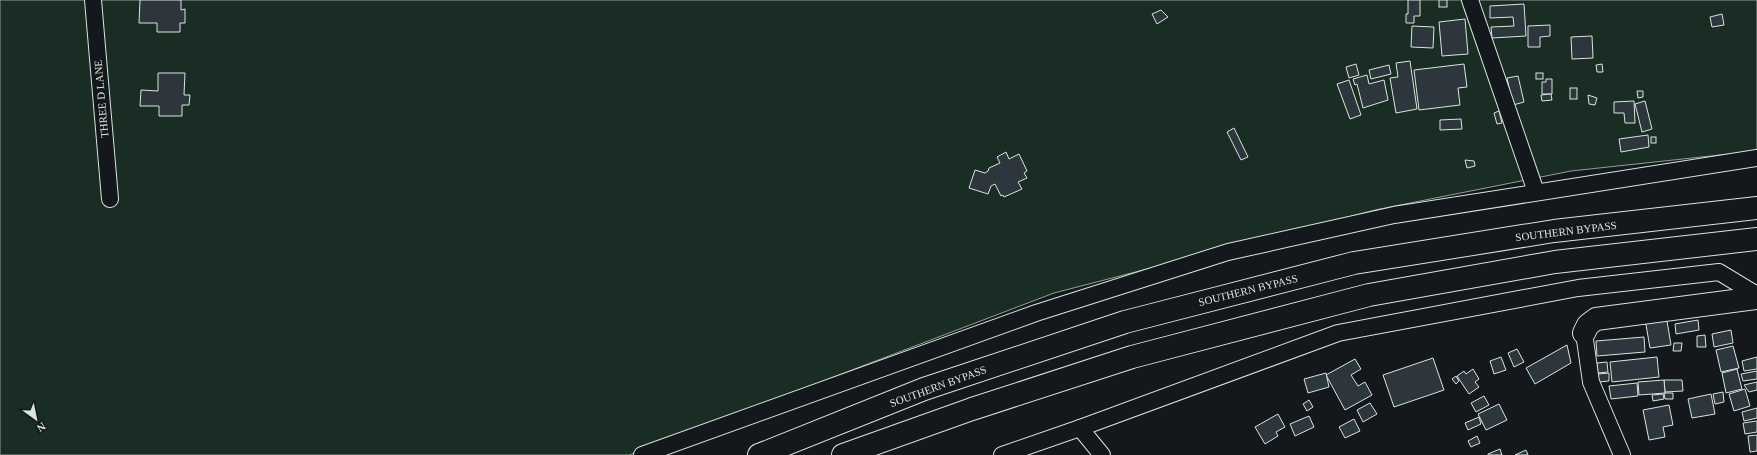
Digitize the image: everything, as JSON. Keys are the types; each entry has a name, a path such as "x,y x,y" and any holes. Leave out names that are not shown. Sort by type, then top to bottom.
{"main road":[{"name":"SOUTHERN BYPASS","path":"758,455 924,389 1126,322 1354,263 1554,231 1757,208"},
{"path":"843,455 972,409 1132,357 1369,294 1555,262 1757,239"},
{"path":"1584,333 1588,325 1596,319 1757,298"}],"street":[{"name":"THREE D LANE","path":"93,0 110,199"},
{"path":"1470,0 1536,192"},
{"path":"642,455 1036,313 1228,252 1394,215 1757,158"},
{"path":"1002,455 1080,428 1338,333 1578,288 1719,272 1757,295"},
{"path":"1584,333 1591,382 1622,455"},
{"path":"1080,428 1102,455"}],"green space":[{"path":"0,0 1757,0 1757,151 1571,171 1375,210 1054,293 629,455 0,455"}],"building":[{"path":"140,0 181,0 181,10 185,9 185,23 180,23 180,32 157,32 157,23 139,23"},
{"path":"1408,0 1420,0 1420,16 1414,16 1414,23 1406,23 1406,14 1408,14"},
{"path":"1439,0 1447,0 1447,7 1439,7"},
{"path":"1524,4 1526,36 1492,38 1491,27 1514,26 1513,17 1490,18 1490,6"},
{"path":"1161,10 1168,17 1157,24 1152,14"},
{"path":"1722,14 1724,25 1712,27 1710,17"},
{"path":"1465,19 1468,54 1442,56 1439,22"},
{"path":"1550,25 1550,36 1540,37 1540,47 1528,47 1528,26"},
{"path":"1412,26 1434,27 1433,48 1411,47"},
{"path":"1592,36 1593,58 1572,59 1571,37"},
{"path":"1410,61 1417,109 1396,113 1390,78 1398,77 1396,63"},
{"path":"1356,64 1359,75 1349,78 1346,67"},
{"path":"1464,64 1467,87 1458,88 1460,105 1419,110 1414,70"},
{"path":"1602,64 1603,72 1597,72 1596,65"},
{"path":"1389,65 1391,74 1371,79 1369,70"},
{"path":"158,73 185,73 184,95 190,95 189,105 182,105 182,116 159,116 159,106 140,106 141,90 158,91"},
{"path":"1536,73 1543,73 1543,79 1536,79"},
{"path":"1367,75 1369,84 1384,80 1388,100 1363,108 1357,84 1355,85 1353,79"},
{"path":"1518,76 1524,102 1513,105 1507,78"},
{"path":"1546,79 1552,79 1552,94 1542,94 1542,82 1546,82"},
{"path":"1349,80 1361,115 1350,119 1337,84"},
{"path":"1570,88 1577,88 1577,99 1570,99"},
{"path":"1637,91 1643,91 1643,97 1638,98"},
{"path":"1551,94 1552,100 1542,101 1541,95"},
{"path":"1588,95 1597,98 1595,105 1589,104"},
{"path":"1634,101 1635,123 1625,123 1624,113 1614,113 1614,102"},
{"path":"1645,101 1652,129 1642,132 1635,104"},
{"path":"1499,111 1502,123 1497,124 1494,113"},
{"path":"1461,119 1462,129 1440,130 1440,120"},
{"path":"1234,128 1248,157 1241,160 1227,132"},
{"path":"1648,135 1649,147 1621,152 1619,139"},
{"path":"1651,137 1656,137 1656,143 1651,143"},
{"path":"1006,152 1009,159 1019,154 1027,171 1024,173 1027,178 1018,182 1022,189 1004,197 1003,195 1001,196 995,184 991,186 988,194 969,188 975,170 985,173 989,168 1000,163 997,157"},
{"path":"1465,160 1474,161 1475,166 1467,168"},
{"path":"1666,315 1671,345 1650,348 1645,319"},
{"path":"1698,320 1699,330 1676,334 1675,324"},
{"path":"1731,330 1733,343 1714,347 1712,334"},
{"path":"1705,335 1706,347 1697,347 1697,336"},
{"path":"1644,337 1645,352 1597,356 1596,341"},
{"path":"1674,343 1682,343 1681,351 1673,351"},
{"path":"1567,345 1571,363 1535,384 1526,368"},
{"path":"1733,346 1739,368 1721,372 1716,350"},
{"path":"1517,349 1524,362 1514,367 1508,353"},
{"path":"1501,357 1506,370 1494,374 1490,361"},
{"path":"1657,357 1659,377 1612,382 1610,362"},
{"path":"1757,357 1757,369 1744,371 1742,361"},
{"path":"1433,358 1444,390 1394,407 1383,375"},
{"path":"1355,359 1361,369 1351,375 1358,386 1365,382 1372,395 1345,410 1326,375"},
{"path":"1607,362 1608,372 1598,373 1597,363"},
{"path":"1473,369 1479,379 1475,382 1479,387 1469,394 1457,376 1464,371 1466,374"},
{"path":"1737,369 1742,389 1726,393 1722,373"},
{"path":"1757,371 1757,379 1743,381 1741,374"},
{"path":"1326,373 1329,387 1308,393 1304,379"},
{"path":"1609,373 1609,381 1599,382 1598,374"},
{"path":"1456,376 1459,381 1456,384 1452,379"},
{"path":"1664,380 1682,380 1683,391 1665,392"},
{"path":"1664,380 1665,393 1639,395 1638,382"},
{"path":"1757,382 1757,390 1749,392 1744,385"},
{"path":"1637,383 1638,396 1611,399 1609,386"},
{"path":"1745,389 1750,406 1734,411 1729,394"},
{"path":"1723,392 1724,402 1715,404 1713,394"},
{"path":"1664,393 1673,393 1673,399 1665,399"},
{"path":"1663,394 1664,399 1653,401 1652,395"},
{"path":"1711,394 1715,414 1692,418 1688,399"},
{"path":"1484,396 1489,405 1476,412 1471,403"},
{"path":"1309,400 1313,407 1307,411 1303,404"},
{"path":"1370,403 1377,414 1363,422 1357,410"},
{"path":"1499,404 1507,420 1486,430 1478,414"},
{"path":"1669,405 1673,425 1663,427 1665,437 1649,440 1643,410"},
{"path":"1757,408 1757,418 1744,421 1742,412"},
{"path":"1278,414 1285,427 1276,432 1278,436 1265,444 1255,427"},
{"path":"1309,416 1314,427 1295,436 1290,424"},
{"path":"1479,417 1481,424 1468,430 1465,423"},
{"path":"1354,419 1360,431 1345,438 1339,427"},
{"path":"1757,421 1757,432 1745,434 1743,423"},
{"path":"1757,435 1757,451 1750,452 1748,436"},
{"path":"1477,436 1480,443 1471,447 1468,441"},
{"path":"1500,449 1502,455 1488,455 1488,454"},
{"path":"1526,450 1528,455 1515,455"}]}
